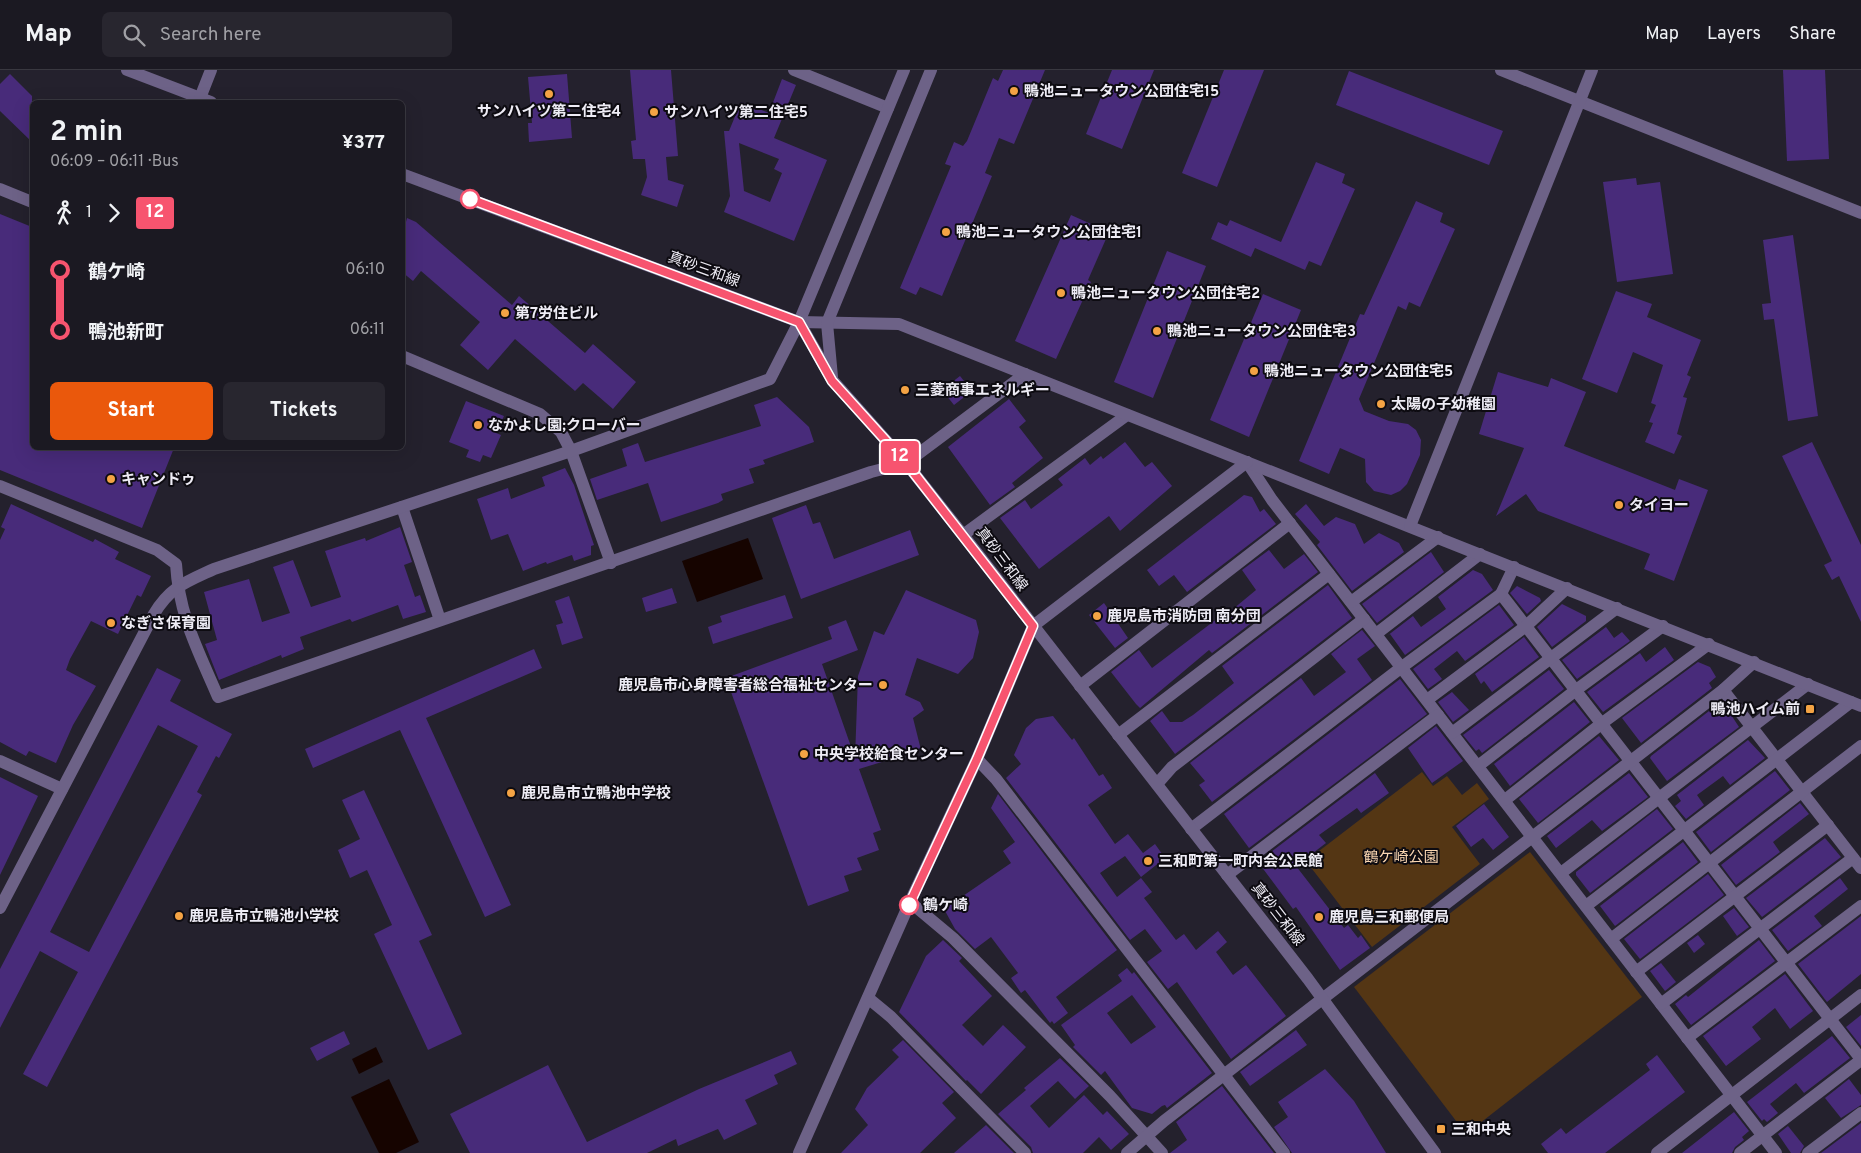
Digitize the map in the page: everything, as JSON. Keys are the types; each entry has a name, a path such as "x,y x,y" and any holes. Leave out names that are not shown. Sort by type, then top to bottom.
{"street":[{"path":"127,70 201,100"},
{"path":"203,100 211,70"},
{"path":"794,70 888,108"},
{"path":"0,908 154,614 164,598 177,586 214,569 572,451 770,379 799,322 904,70"},
{"path":"832,381 827,323 931,70"},
{"path":"1502,70 1861,213"},
{"path":"1410,526 1592,70"},
{"name":"真砂三和線","path":"405,175 799,322 832,381 906,463 963,535 1323,998 1436,1153"},
{"path":"0,189 30,201"},
{"path":"799,322 899,324 1709,644 1856,704"},
{"path":"405,357 540,414 561,432 572,451 611,563"},
{"path":"0,488 157,550 176,564 177,586 183,615 218,697 872,472 906,463 1025,374"},
{"path":"963,535 1127,415"},
{"path":"1247,462 1329,574 1402,666 1776,1153"},
{"path":"799,1153 910,902 977,759 1033,626 1247,462"},
{"path":"402,507 440,620"},
{"path":"1080,686 1290,523"},
{"path":"1351,602 1438,537"},
{"path":"1376,634 1480,554"},
{"path":"1191,828 1402,666 1501,594 1514,567"},
{"path":"1118,735 1329,574"},
{"path":"1427,700 1526,626 1567,588"},
{"path":"1501,594 1760,930 1831,1018 1861,1060 1740,1153"},
{"path":"1452,733 1617,608"},
{"path":"1157,784 1172,767 1364,619"},
{"path":"1478,766 1663,626"},
{"path":"1504,800 1601,724 1709,644"},
{"path":"1127,1153 1147,1134 1224,1074 1723,690 1754,662"},
{"path":"1561,873 1808,684"},
{"path":"1661,1004 1760,930 1857,863 1723,690"},
{"path":"1586,906 1776,759 1856,704"},
{"path":"1227,874 1438,715"},
{"path":"1611,939 1861,746"},
{"path":"977,759 996,779 1284,1153"},
{"path":"0,761 62,789"},
{"path":"1636,972 1828,825"},
{"path":"910,902 953,938 1147,1134 1162,1153"},
{"path":"1688,1038 1861,906"},
{"path":"1656,1153 1861,995"},
{"path":"868,998 898,1024 1026,1153"},
{"path":"1808,1153 1861,1113"}],"green space":[{"name":"鶴ケ崎公園","path":"1422,772 1433,786 1447,776 1462,795 1477,783 1489,799 1452,827 1480,864 1372,947 1306,861"},
{"path":"1530,852 1642,997 1466,1134 1354,987"}],"shaded area":[{"path":"748,538 763,579 697,602 682,561"},
{"path":"376,1047 383,1062 359,1074 352,1059"},
{"path":"389,1079 419,1142 396,1153 379,1153 351,1097"}],"building":[{"name":"サンハイツ第二住宅5","path":"630,70 671,70 678,156 666,157 668,180 684,185 677,207 641,195 647,177 645,159 633,159 631,141 636,140"},
{"name":"鴨池ニュータウン公団住宅1","path":"1003,70 1045,70 1014,144 999,138 985,173 992,176 942,296 920,287 916,295 900,288 951,166 945,164 954,142 963,146 967,141 993,78 998,81"},
{"path":"1112,70 1154,70 1122,149 1086,134"},
{"path":"1224,70 1264,70 1217,187 1182,173"},
{"path":"1783,70 1825,70 1829,159 1787,161"},
{"path":"1349,71 1503,131 1489,165 1336,105"},
{"path":"10,74 32,96 32,100 30,100 30,140 0,111 0,84"},
{"name":"サンハイツ第二住宅4","path":"567,74 572,138 529,142 528,123 532,123 528,77"},
{"path":"782,79 796,85 774,138 827,160 794,241 724,212 730,196 724,131 729,131 741,102 769,113","holes":["739,143 779,159 774,169 782,173 770,202 744,191"]},
{"path":"1316,162 1345,174 1342,183 1355,189 1321,266 1309,261 1305,270 1255,248 1251,257 1211,239 1218,222 1227,226 1230,220 1281,242"},
{"path":"1636,178 1637,185 1660,182 1673,274 1617,282 1603,182"},
{"path":"1416,201 1443,213 1440,222 1455,229 1420,307 1409,302 1406,310 1398,306 1359,399 1364,411 1389,421 1408,424 1416,430 1421,440 1420,455 1407,484 1400,491 1391,495 1374,491 1366,482 1365,459 1340,448 1329,474 1299,461 1360,314 1364,315"},
{"path":"0,214 30,226 30,450 173,450 142,528 0,470"},
{"name":"鴨池ニュータウン公団住宅2","path":"1071,215 1109,232 1088,280 1091,282 1056,359 1015,341"},
{"name":"第7労住ビル","path":"407,218 416,222 512,305 519,296 585,353 593,344 636,382 613,409 583,383 575,391 515,339 488,370 460,345 480,322 421,271 413,281 405,274"},
{"path":"1793,235 1818,416 1788,421 1774,319 1764,320 1762,304 1771,303 1763,240"},
{"name":"鴨池ニュータウン公団住宅3","path":"1167,251 1206,266 1153,398 1114,382"},
{"path":"1616,291 1652,304 1647,317 1701,340 1687,375 1691,377 1683,397 1687,398 1677,434 1682,436 1674,454 1645,442 1653,423 1649,422 1656,405 1651,403 1663,365 1633,352 1617,393 1582,379"},
{"name":"鴨池ニュータウン公団住宅5","path":"1263,294 1301,310 1249,437 1210,420"},
{"path":"1498,372 1548,387 1551,378 1586,392 1564,446 1675,490 1679,479 1708,490 1674,581 1644,569 1650,554 1538,511 1526,494 1496,516 1524,448 1479,434"},
{"path":"960,376 972,391 954,405 942,390"},
{"path":"777,397 809,427 814,442 763,460 765,464 749,469 754,483 721,494 723,500 718,503 661,522 648,483 597,500 590,479 627,466 622,449 638,443 645,462 761,426 754,405"},
{"path":"1009,399 1026,421 1019,427 1043,458 1012,483 1015,487 990,505 948,447"},
{"name":"なかよし園;クローバー","path":"466,401 504,416 496,433 501,435 491,458 483,455 480,462 466,457 469,450 449,442"},
{"path":"1125,442 1145,467 1152,462 1172,486 1120,531 1109,516 1039,569 1000,518 1025,500 1031,509 1063,485 1058,479 1085,458 1090,465 1101,456 1103,459"},
{"path":"1812,442 1861,545 1861,622 1839,576 1832,580 1824,565 1832,561 1782,456"},
{"path":"565,468 574,485 594,545 591,546 591,555 574,561 572,555 523,571 508,534 491,540 477,499 508,488 511,499 545,486 542,477"},
{"path":"1244,495 1252,497 1260,512 1264,509 1276,524 1187,592 1174,575 1159,586 1147,570"},
{"path":"11,504 93,542 95,539 119,552 115,559 151,576 141,597 137,595 118,634 91,621 70,659 66,670 96,686 73,725 56,763 29,751 26,756 0,742 0,540 5,529 1,527"},
{"path":"1306,504 1324,526 1336,517 1355,524 1364,544 1379,533 1399,543 1404,552 1352,591 1317,545 1320,542 1295,514"},
{"path":"806,505 813,524 820,522 834,559 910,530 919,555 801,599 772,518"},
{"path":"400,527 412,562 404,565 415,597 420,595 426,612 403,619 398,605 352,622 350,619 300,637 304,649 282,658 281,655 219,680 205,644 217,640 204,592 249,579 262,622 290,613 273,567 293,560 311,607 341,597 325,551 365,538 366,541"},
{"path":"1269,550 1284,569 1304,554 1318,572 1212,653 1209,650 1140,708 1111,672 1139,650 1152,668 1226,612 1227,614 1256,590 1242,570"},
{"path":"1431,552 1444,572 1377,623 1362,604"},
{"path":"1473,570 1482,574 1493,590 1405,655 1390,634 1387,636 1413,616 1421,627 1446,609 1438,597"},
{"path":"1328,585 1352,618 1175,754 1150,721 1162,711 1170,722 1182,722 1193,715 1234,683 1222,666"},
{"path":"1517,586 1540,598 1541,601 1527,614 1510,593"},
{"path":"672,588 677,603 646,612 642,598"},
{"name":"中央学校給食センター","path":"906,590 976,620 979,632 973,658 958,674 917,658 905,695 920,702 924,710 913,718 921,750 859,769 881,830 873,833 879,850 857,858 862,870 844,876 849,891 808,906 726,678 832,639 828,627 846,620 858,650 822,664 855,758 858,676 874,631 884,635"},
{"path":"785,595 793,618 713,644 708,627 722,622 720,616"},
{"path":"569,596 583,638 562,645 556,625 563,623 555,601"},
{"path":"1104,603 1128,638 1115,648 1089,615"},
{"path":"1562,604 1586,616 1586,621 1552,647 1537,627"},
{"path":"1499,605 1514,625 1465,661 1457,651 1434,669 1442,679 1428,689 1413,669"},
{"path":"1606,627 1614,638 1622,632 1630,641 1577,679 1562,660"},
{"path":"1362,630 1375,646 1357,659 1372,680 1212,802 1199,785 1205,781 1190,763 1301,678 1314,696 1346,672 1331,654"},
{"path":"1524,637 1539,657 1492,692 1484,681 1481,684 1475,674"},
{"path":"1665,647 1674,660 1603,712 1587,692 1640,653 1646,662"},
{"path":"534,649 542,668 426,718 511,905 485,917 400,730 313,768 305,749"},
{"path":"1698,662 1710,667 1716,677 1709,683 1712,688 1641,743 1622,718"},
{"path":"157,668 181,680 170,701 232,734 219,758 216,756 197,792 202,795 47,1087 23,1074 78,972 40,951 0,1028 0,969","holes":["158,725 198,746 89,952 50,932"]},
{"path":"1549,670 1564,689 1482,753 1479,749 1476,751 1463,735"},
{"path":"1400,679 1427,714 1249,848 1224,814"},
{"path":"1452,692 1469,710 1453,722 1438,702"},
{"path":"1722,701 1739,727 1667,781 1650,758 1651,756"},
{"path":"1574,702 1590,722 1510,786 1494,764"},
{"path":"1053,716 1072,740 1074,738 1099,776 1103,774 1112,788 1088,805 1115,844 1128,834 1143,853 1155,844 1165,858 1141,877 1125,856 1100,873 1117,897 1141,878 1152,892 1144,898 1176,940 1184,934 1196,950 1218,931 1227,942 1216,952 1233,975 1246,965 1286,1016 1231,1059 1177,982 1168,989 1147,962 1162,951 1145,929 1130,940 1006,778 1021,764 1014,755 1026,728 1036,719"},
{"path":"1436,726 1463,761 1432,783 1408,748"},
{"path":"1599,736 1619,760 1538,823 1519,799"},
{"path":"1748,740 1765,758 1730,785 1723,776 1697,795 1704,805 1686,819 1675,806 1681,801 1677,795"},
{"path":"1775,771 1790,790 1711,852 1696,832"},
{"path":"1375,773 1389,793 1361,813 1357,808 1319,835 1326,843 1296,866 1344,928 1348,925 1358,938 1361,935 1370,948 1340,970 1296,907 1293,909 1258,862"},
{"path":"1629,773 1648,797 1602,831 1592,820 1556,848 1547,836"},
{"path":"0,777 38,796 0,875"},
{"path":"364,790 432,935 419,941 462,1034 428,1050 374,934 392,925 367,870 350,878 338,850 360,839 342,800"},
{"path":"998,794 1117,950 1056,997 1068,1013 1054,1024 1052,1021 1050,1023 1025,990 1021,993 1011,978 1018,973 991,937 975,949 955,929 944,909 1011,863 1003,851 1015,842 991,808"},
{"path":"1800,803 1809,814 1773,842 1780,852 1736,885 1721,865"},
{"path":"1484,804 1509,837 1493,850 1483,838 1471,847 1456,826"},
{"path":"1657,809 1673,829 1590,893 1576,875 1576,872"},
{"path":"1825,838 1841,857 1762,917 1746,898"},
{"path":"1683,842 1698,862 1615,926 1600,906"},
{"path":"1708,874 1724,895 1640,959 1624,939"},
{"path":"1840,878 1848,889 1814,916 1822,926 1788,951 1772,930"},
{"path":"1734,908 1749,927 1737,936 1723,916"},
{"path":"1861,916 1861,974 1827,1002 1798,964"},
{"path":"1698,935 1705,944 1694,953 1687,943"},
{"path":"943,940 962,958 959,961 992,996 962,1025 983,1046 1003,1025 1026,1047 981,1094 899,1012 926,956"},
{"path":"1759,940 1775,961 1691,1025 1675,1004 1686,995 1688,997"},
{"path":"1661,963 1676,982 1665,991 1650,971"},
{"path":"1127,968 1132,974 1134,972 1212,1073 1167,1108 1165,1105 1162,1106 1152,1114 1132,1108 1105,1071 1101,1075 1073,1047 1075,1045 1061,1025 1122,981 1118,975","holes":["1132,995 1156,1027 1131,1044 1107,1013"]},
{"path":"1785,974 1813,1011 1790,1029 1775,1008 1752,1027 1761,1039 1726,1066 1703,1036"},
{"path":"1861,1015 1861,1046 1846,1027"},
{"path":"1296,1030 1307,1045 1250,1086 1240,1072"},
{"path":"344,1031 350,1044 317,1061 310,1048"},
{"path":"1832,1036 1850,1058 1804,1093 1796,1083 1770,1104 1778,1113 1767,1122 1764,1119 1762,1121 1747,1102"},
{"path":"903,1040 954,1092 942,1103 956,1118 920,1153 841,1153 868,1125 855,1109 867,1088 899,1057 892,1050"},
{"path":"791,1051 797,1064 774,1075 778,1084 745,1100 757,1124 724,1140 718,1129 678,1146 676,1139 647,1153 470,1153 450,1114 548,1065 587,1142 699,1089"},
{"path":"1657,1055 1685,1092 1605,1153 1548,1153 1541,1144 1561,1128 1566,1134 1650,1070 1646,1064"},
{"path":"1060,1058 1089,1086 1075,1099 1058,1081 1030,1106 1049,1128 1084,1095 1103,1115 1107,1111 1129,1134 1111,1150 1099,1137 1083,1153 1033,1153 1031,1147 998,1114 1026,1090 1024,1088"},
{"path":"1325,1069 1354,1101 1386,1153 1292,1153 1274,1127 1288,1117 1278,1102"},
{"path":"1849,1079 1861,1095 1861,1105 1841,1118 1825,1098"},
{"path":"1222,1086 1274,1153 1170,1153 1187,1140 1176,1122"},
{"path":"1734,1112 1749,1131 1742,1137 1744,1140 1735,1147 1732,1153 1682,1153"},
{"path":"1861,1123 1861,1153 1821,1153"},
{"path":"986,1125 1014,1153 954,1153"},
{"path":"1788,1126 1804,1146 1800,1153 1791,1153 1778,1134"}],"bus line":[{"name":"12","path":"470,199 799,322 832,381 906,463 1033,626 977,759 909,905"}],"place":[{"name":"鴨池ニュータウン公団住宅15","path":"1014,91"},
{"name":"サンハイツ第二住宅4","path":"549,94"},
{"name":"サンハイツ第二住宅5","path":"654,112"},
{"name":"鴨池ニュータウン公団住宅1","path":"946,232"},
{"name":"鴨池ニュータウン公団住宅2","path":"1061,293"},
{"name":"第7労住ビル","path":"505,313"},
{"name":"鴨池ニュータウン公団住宅3","path":"1157,331"},
{"name":"鴨池ニュータウン公団住宅5","path":"1254,371"},
{"name":"三菱商事エネルギー","path":"905,390"},
{"name":"太陽の子幼稚園","path":"1381,404"},
{"name":"なかよし園;クローバー","path":"478,425"},
{"name":"キャンドゥ","path":"111,479"},
{"name":"タイヨー","path":"1619,505"},
{"name":"鹿児島市消防団 南分団","path":"1097,616"},
{"name":"なぎさ保育園","path":"111,623"},
{"name":"鹿児島市心身障害者総合福祉センター","path":"883,685"},
{"name":"鴨池ハイム前","path":"1810,709"},
{"name":"中央学校給食センター","path":"804,754"},
{"name":"鹿児島市立鴨池中学校","path":"511,793"},
{"name":"三和町第一町内会公民館","path":"1148,861"},
{"name":"鶴ケ崎","path":"909,905"},
{"name":"鹿児島市立鴨池小学校","path":"179,916"},
{"name":"鹿児島三和郵便局","path":"1319,917"},
{"name":"三和中央","path":"1441,1129"}]}
